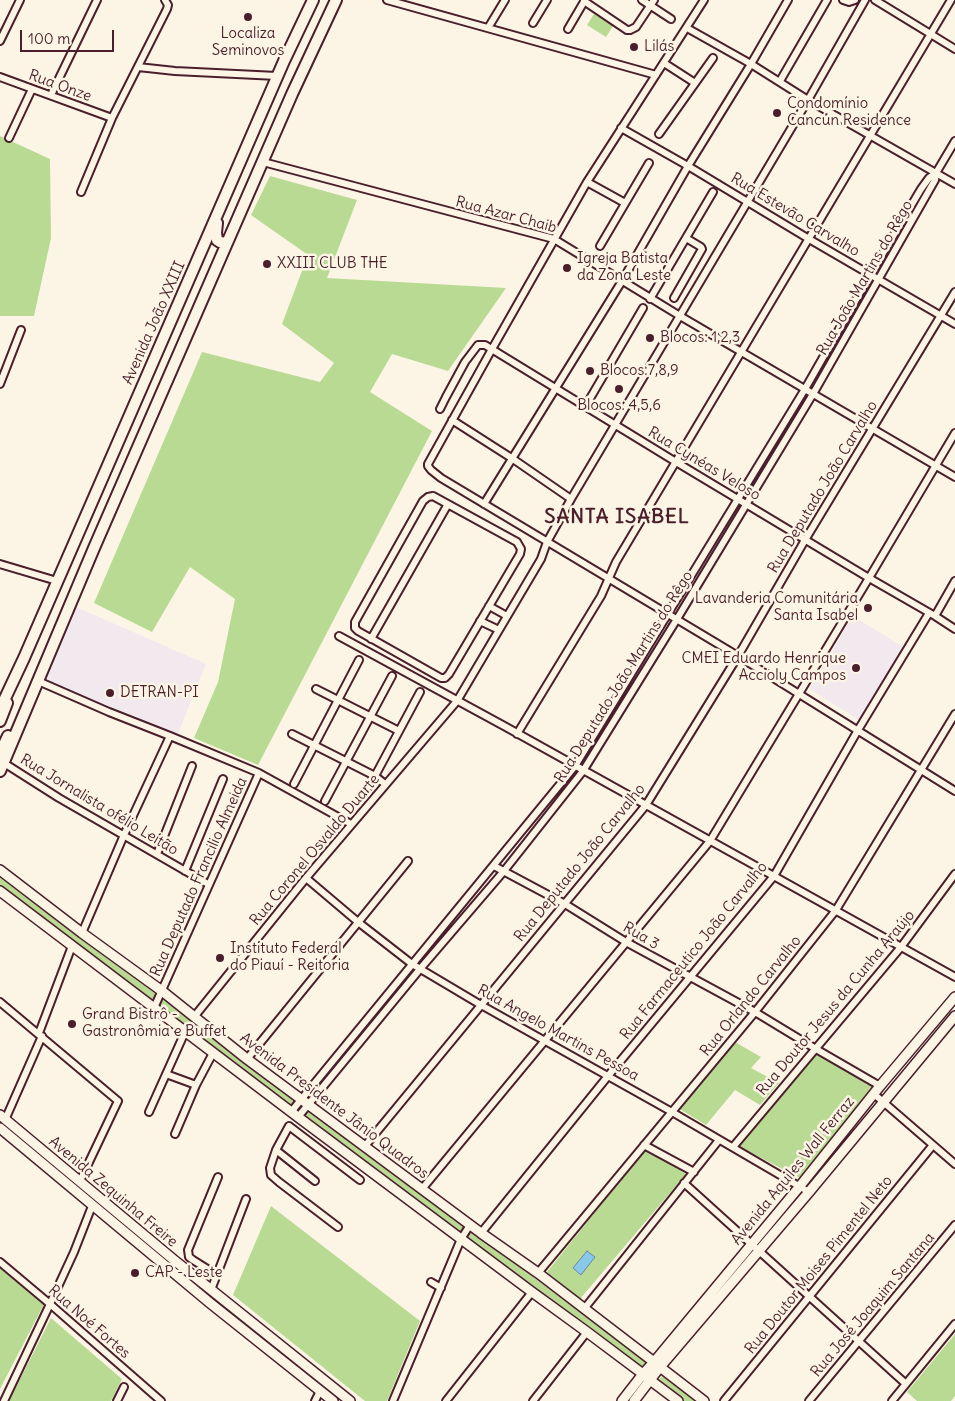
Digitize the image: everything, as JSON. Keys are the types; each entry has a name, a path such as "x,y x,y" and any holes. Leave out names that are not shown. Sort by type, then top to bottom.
{"main road":[{"name":"Avenida João XXIII","path":"0,709 24,658 277,76 313,0"},
{"path":"1,762 262,162 336,0"},
{"path":"218,214 216,238 220,242 228,243"},
{"path":"1,762 57,636"},
{"name":"Avenida João XXIII","path":"0,721 24,658"},
{"name":"Avenida Presidente Jânio Quadros","path":"0,870 162,991 247,1059 470,1225 538,1273 704,1401"},
{"name":"Avenida Presidente Jânio Quadros","path":"0,891 678,1401"},
{"name":"Avenida Aquiles Wall Ferraz","path":"657,1365 751,1243 955,997"},
{"name":"Avenida Aquiles Wall Ferraz","path":"657,1365 759,1251 955,1016"},
{"name":"Avenida Zequinha Freire","path":"3,1118 350,1401"},
{"name":"Avenida Zequinha Freire","path":"0,1128 222,1313 332,1401"},
{"path":"210,1303 215,1302 214,1292"},
{"path":"222,1313 224,1307 229,1304"},
{"path":"622,1401 657,1365"},
{"path":"634,1401 647,1377"}],"street":[{"path":"0,41 20,0"},
{"path":"51,96 97,0"},
{"path":"387,0 656,75"},
{"path":"488,28 505,0"},
{"path":"533,23 547,0"},
{"path":"642,0 652,3 671,19"},
{"path":"704,0 587,182 452,420 428,464 429,469 434,474 738,656 955,791"},
{"path":"484,504 622,281 688,166 788,0"},
{"path":"780,81 827,0"},
{"path":"843,0 850,2 855,0"},
{"name":"Rua Coronel Osvaldo Duarte","path":"194,1017 306,878 457,701 540,559 570,499 808,100 865,0"},
{"path":"875,0 955,49"},
{"path":"517,734 600,596 616,562 871,135 922,43 931,34 951,0"},
{"path":"568,29 584,1 627,30 636,27 652,3"},
{"path":"81,192 112,118 167,9 166,2"},
{"path":"687,28 955,184"},
{"path":"659,134 713,58"},
{"path":"664,63 695,83"},
{"path":"138,67 174,71 277,76"},
{"name":"Rua Onze","path":"0,77 112,118"},
{"path":"9,138 32,89"},
{"name":"Rua Estevão Carvalho","path":"621,128 955,324"},
{"name":"Rua João Martins do Rêgo","path":"812,394 879,280 955,141"},
{"name":"Rua Azar Chaib","path":"262,162 554,239 650,299 955,477"},
{"path":"600,246 650,163"},
{"name":"Rua João Martins do Rêgo","path":"805,389 921,189 929,178 936,173"},
{"path":"587,182 625,204"},
{"path":"650,299 713,192"},
{"path":"674,298 702,249 686,238"},
{"name":"Rua Deputado João Carvalho","path":"365,1146 646,805 738,656 805,540 955,292"},
{"path":"585,407 643,308"},
{"path":"0,384 20,330"},
{"path":"440,409 466,362 478,345 492,349"},
{"name":"Rua Cynéas Veloso","path":"492,349 738,500 955,629"},
{"name":"Rua Deputado João Martins do Rêgo","path":"305,1102 412,964 576,766 805,389"},
{"name":"Rua Deputado João Martins do Rêgo","path":"338,1227 273,1177 270,1168 276,1150 295,1114 504,871 583,770 677,620 812,394"},
{"path":"452,420 513,459 570,499"},
{"path":"422,1189 710,841 955,433"},
{"path":"433,496 517,542 521,549 520,554 489,606 445,678 441,678 355,628 355,622 423,500 433,496"},
{"path":"371,639 448,504"},
{"path":"0,564 57,581"},
{"name":"Rua Farmaceutico João Carvalho","path":"481,1233 774,876 858,730 955,581"},
{"path":"489,606 507,616"},
{"path":"480,621 498,630"},
{"path":"339,636 955,977"},
{"path":"294,784 359,660"},
{"path":"325,801 392,676"},
{"path":"38,681 259,774 351,824"},
{"path":"316,689 399,731"},
{"path":"364,793 420,692"},
{"name":"Rua Orlando Carvalho","path":"538,1273 755,1012 836,910 955,714"},
{"path":"292,734 375,776 385,784"},
{"path":"82,933 124,835 170,736"},
{"name":"Rua Jornalista ofélio Leitão","path":"1,762 208,884"},
{"path":"157,854 192,766"},
{"name":"Rua Deputado Francilio Almeida","path":"154,1008 259,774"},
{"name":"Rua Deputado Francilio Almeida","path":"185,871 223,779"},
{"path":"247,1059 408,861"},
{"name":"Rua 3","path":"494,866 565,904 626,942 690,978 755,1012 880,1086"},
{"name":"Rua Doutor Jesus da Cunha Araújo","path":"733,1147 901,947 955,874"},
{"name":"Rua Angelo Martins Pessoa","path":"306,878 358,922 420,969 809,1192"},
{"path":"3,1118 40,1035 72,946"},
{"path":"0,1002 118,1101 80,1181"},
{"path":"150,1112 185,1032"},
{"path":"175,1134 196,1085 213,1053"},
{"path":"166,1074 196,1085"},
{"path":"874,1094 882,1103 955,1164"},
{"path":"289,1126 360,1180"},
{"path":"584,1309 719,1140"},
{"path":"644,1145 694,1172"},
{"name":"Rua Doutor Moises Pimentel Neto","path":"724,1401 933,1145"},
{"path":"276,1150 316,1181"},
{"path":"216,1275 189,1257 188,1250 218,1177"},
{"path":"684,1183 906,1384"},
{"path":"214,1292 216,1275 246,1199"},
{"path":"4,1401 74,1252 92,1206"},
{"path":"392,1401 461,1239 470,1225"},
{"name":"Rua José Joaquim Santana","path":"809,1401 955,1225"},
{"name":"Rua Noé Fortes","path":"0,1262 160,1401"},
{"path":"439,1270 446,1275"},
{"path":"431,1282 441,1288"},
{"path":"446,1401 532,1292"},
{"path":"892,1401 955,1324"},
{"path":"532,1401 587,1332"},
{"path":"117,1401 124,1387"},
{"path":"315,1401 320,1391"}],"shaded area":[{"path":"76,607 206,664 177,736 44,681"},
{"name":"CMEI Eduardo Henrique Accioly Campos","path":"853,616 903,647 859,720 810,689"}],"green space":[{"path":"594,14 613,26 606,37 587,25"},
{"path":"0,136 50,159 51,238 34,316 0,316"},
{"path":"270,176 357,200 327,278 506,288 448,371 392,354 370,392 432,431 258,765 194,738 218,682 235,599 190,567 152,632 94,603 202,352 320,382 334,363 282,324 308,255 251,215"},
{"path":"0,875 156,993 154,1000 150,1000 0,887"},
{"path":"161,1000 166,1000 296,1099 291,1106 159,1006"},
{"path":"735,1042 761,1057 751,1068 779,1083 760,1105 735,1090 706,1125 678,1108"},
{"path":"817,1051 875,1085 800,1178 738,1146"},
{"path":"309,1110 464,1225 464,1229 458,1233 304,1116"},
{"path":"646,1149 686,1174 580,1299 547,1272"},
{"path":"271,1206 420,1321 387,1401 365,1401 233,1295"},
{"path":"472,1231 648,1364 642,1370 466,1238"},
{"path":"0,1267 44,1304 0,1389"},
{"path":"51,1318 122,1379 111,1401 9,1401"},
{"path":"955,1334 955,1396 951,1401 917,1401 907,1392"},
{"path":"664,1374 700,1401 681,1401 658,1381"}],"water":[{"path":"587,1251 595,1257 581,1275 573,1268"}],"place":[{"name":"Localiza Seminovos","path":"248,17"},
{"name":"Lilás","path":"634,47"},
{"name":"Condomínio Cancún Residence","path":"777,113"},
{"name":"XXIII CLUB THE","path":"267,264"},
{"name":"Igreja Batista da Zona Leste","path":"567,268"},
{"name":"Blocos: 1,2,3","path":"650,338"},
{"name":"Blocos:7,8,9","path":"590,371"},
{"name":"Blocos: 4,5,6","path":"619,389"},
{"name":"Lavanderia Comunitária Santa Isabel","path":"868,608"},
{"name":"CMEI Eduardo Henrique Accioly Campos","path":"856,668"},
{"name":"DETRAN-PI","path":"110,693"},
{"name":"Instituto Federal do Piauí - Reitoria","path":"220,958"},
{"name":"Grand Bistrô - Gastronômia e Buffet","path":"72,1024"},
{"name":"CAP - Leste","path":"135,1273"}],"district":[{"name":"SANTA ISABEL","path":"617,517"}]}
